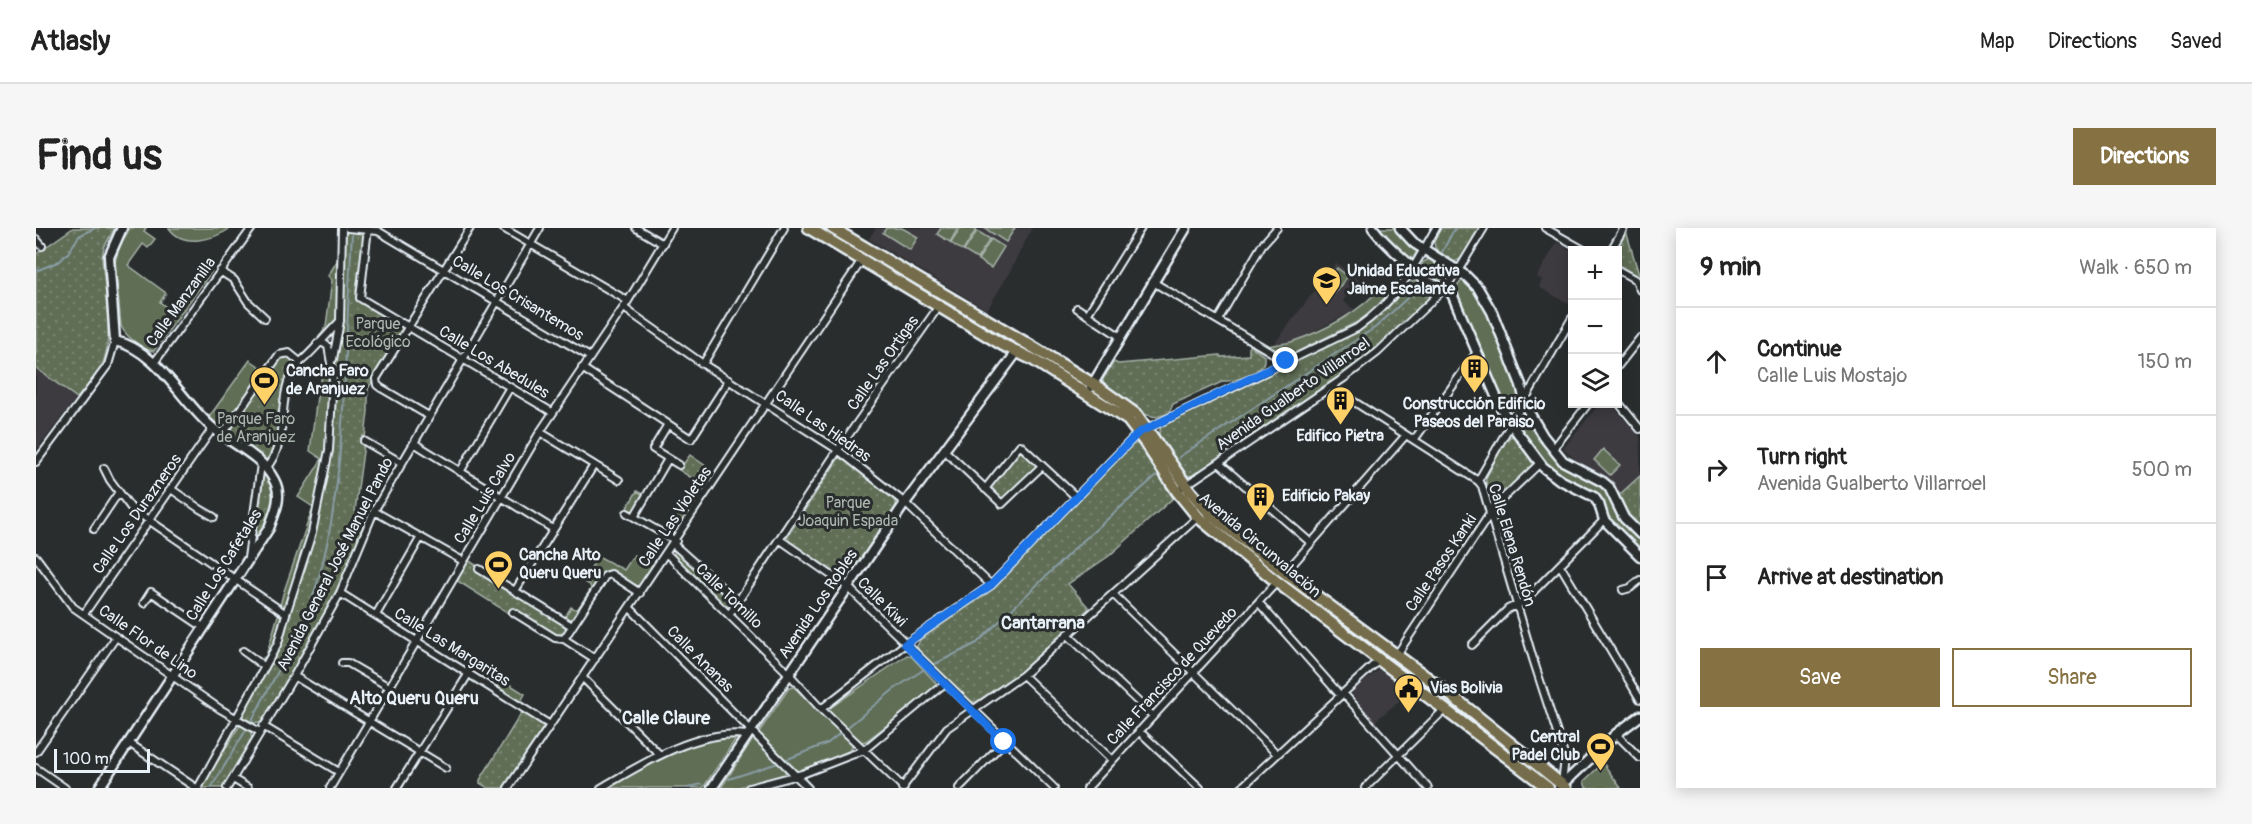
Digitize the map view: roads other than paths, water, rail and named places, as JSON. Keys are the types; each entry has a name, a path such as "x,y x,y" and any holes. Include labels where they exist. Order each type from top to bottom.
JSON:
{"highway":[{"name":"Avenida Circunvalación","path":"809,228 1017,352 1090,389"},
{"name":"Avenida Circunvalación","path":"834,229 1090,389 1143,431 1198,517 1277,582 1548,788"},
{"name":"Avenida Circunvalación","path":"1181,488 1285,573 1452,696 1562,787"}],"main road":[{"path":"115,341 109,257 122,228"},
{"path":"1373,228 1383,242 1426,281 1445,288 1452,294 1510,424 1539,464 1560,480 1594,497 1604,520 1640,556"},
{"path":"1400,228 1407,237 1425,251 1458,271 1478,288 1492,312 1529,414 1563,461 1603,482 1609,488 1624,518 1640,534"},
{"path":"1090,389 1183,229"},
{"name":"Calle Los Cafetales","path":"99,788 269,528 277,508 279,492 274,480 263,466 213,428 154,363 128,345 115,341"},
{"name":"Avenida Los Robles","path":"715,787 749,732 905,503 1017,352"},
{"path":"1562,787 1616,734 1640,716"}],"street":[{"name":"Calle Manzanilla","path":"154,363 252,228"},
{"path":"129,743 197,788 278,644 312,533 327,465 332,362 339,321 342,228"},
{"path":"348,228 368,229"},
{"path":"429,416 381,388 376,382 377,375 470,228"},
{"path":"503,228 628,301"},
{"name":"Avenida General José Manuel Pando","path":"227,788 294,676 340,593 374,511 540,228"},
{"path":"636,228 663,244"},
{"name":"Calle Luis Calvo","path":"330,788 552,412 624,308 672,228"},
{"path":"703,364 784,228"},
{"path":"1087,315 1141,228"},
{"path":"1218,320 1262,244 1277,228"},
{"name":"Avenida Gualberto Villarroel","path":"821,709 905,644 991,585 1143,431 1357,327 1375,315 1389,302 1414,269 1436,228"},
{"name":"Avenida Gualberto Villarroel","path":"1181,488 1331,387 1378,352 1445,288 1484,228"},
{"path":"1545,228 1577,246"},
{"path":"1613,246 1624,228"},
{"name":"Calle Los Crisantemos","path":"368,229 378,231 590,357"},
{"name":"Calle Los Abedules","path":"368,229 360,298 552,412"},
{"path":"36,239 42,246"},
{"name":"Calle Las Violetas","path":"508,788 862,260"},
{"path":"220,271 234,280 248,302 265,318"},
{"path":"1622,273 1636,280 1640,290"},
{"path":"1153,282 1286,361"},
{"name":"Calle Las Ortigas","path":"729,615 838,450 939,306"},
{"name":"Calle Las Hiedras","path":"624,308 703,364 838,450 905,503 991,585"},
{"path":"1077,308 1121,337"},
{"path":"248,561 263,466 276,455 288,381 300,362 306,360 316,344 339,321"},
{"path":"1478,481 1568,325"},
{"path":"1622,360 1640,338"},
{"path":"36,462 104,372 115,341"},
{"path":"316,344 321,342 328,346 332,362"},
{"path":"1414,440 1477,352"},
{"path":"222,435 279,355 289,353 300,362"},
{"name":"Calle Los Crisantemos","path":"582,368 691,439 729,380"},
{"path":"460,472 510,387"},
{"name":"Calle Elena Rendón","path":"1331,387 1478,481 1490,513 1516,605 1565,758 1562,787"},
{"path":"1553,449 1585,408"},
{"path":"1622,408 1640,429"},
{"path":"668,424 653,450 679,465"},
{"name":"Calle Los Durazneros","path":"84,614 213,428"},
{"path":"540,432 619,480"},
{"name":"Calle Francisco de Quevedo","path":"1086,788 1192,672 1259,603 1406,435"},
{"path":"363,441 402,463"},
{"path":"414,443 553,529"},
{"path":"985,489 1020,445 1076,497"},
{"path":"944,450 1002,504 1042,466"},
{"path":"634,517 668,459"},
{"path":"1219,463 1311,543"},
{"name":"Calle Pasos Kanki","path":"1396,656 1495,506 1539,464"},
{"path":"515,591 594,465"},
{"path":"104,468 131,508 286,614"},
{"path":"171,489 214,517"},
{"path":"94,529 119,492"},
{"path":"374,511 463,561"},
{"name":"Calle Tomillo","path":"627,513 675,542 738,602"},
{"path":"903,788 947,728 1023,675 1198,517"},
{"path":"1472,645 1508,609 1523,602 1604,520"},
{"path":"376,615 421,537"},
{"name":"Calle Kiwi","path":"779,539 848,587 1004,742 1054,788"},
{"name":"Calle Tomillo","path":"667,554 903,788"},
{"name":"Calle Flor de Lino","path":"36,556 73,607 237,719 261,729 339,772"},
{"path":"1560,565 1640,699"},
{"path":"479,569 572,626"},
{"path":"564,639 605,576 611,574 640,593"},
{"path":"1623,590 1630,588 1640,580"},
{"path":"144,603 151,592 203,627"},
{"name":"Calle Las Margaritas","path":"340,593 550,725"},
{"path":"1113,594 1277,754"},
{"path":"1259,603 1428,788"},
{"name":"Calle Ananas","path":"630,608 749,732 808,788"},
{"path":"513,612 555,638 564,639 595,659"},
{"path":"1067,634 1153,716"},
{"path":"36,752 116,637"},
{"path":"243,651 265,667"},
{"path":"1241,788 1380,659"},
{"path":"342,663 348,663 389,687"},
{"path":"397,788 469,673"},
{"path":"1023,675 1112,760"},
{"path":"294,676 446,768"},
{"path":"582,678 659,754"},
{"path":"749,788 795,776 864,750 945,683"},
{"path":"1365,788 1446,709"},
{"path":"1139,731 1200,788"},
{"path":"601,788 659,754 719,736 749,732"},
{"path":"1616,734 1640,758"},
{"path":"959,788 1004,742"},
{"path":"36,768 65,788"},
{"path":"233,779 248,788"}],"waterway":[{"path":"36,271 60,261 79,236 95,228"},
{"path":"1442,252 1455,228"},
{"path":"252,720 304,618 324,558 334,507 342,429 352,234"},
{"path":"1179,457 1376,327 1419,287"},
{"path":"935,664 977,643 1076,547 1156,476"},
{"path":"849,726 893,690 923,670"},
{"path":"211,788 246,730"},
{"path":"785,760 828,743 839,734"},
{"path":"729,779 778,763"},
{"path":"688,788 701,784"}],"place":[{"name":"Unidad Educativa Jaime Escalante","path":"1326,306"},
{"name":"Construcción Edificio Paseos del Paraiso","path":"1474,394"},
{"name":"Cancha Faro de Aranjuez","path":"265,406"},
{"name":"Edifico Pietra","path":"1340,426"},
{"name":"Edificio Pakay","path":"1261,522"},
{"name":"Cancha Alto Queru Queru","path":"498,590"},
{"name":"Vias Bolivia","path":"1409,714"},
{"name":"Central Padel Club","path":"1601,772"}],"district":[{"name":"Cantarrana","path":"1043,623"},
{"name":"Alto Queru Queru","path":"414,698"},
{"name":"Calle Claure","path":"666,718"}],"park label":[{"name":"Parque Ecológico","path":"378,333"},
{"name":"Parque Faro de Aranjuez","path":"256,428"},
{"name":"Parque Joaquin Espada","path":"848,512"}]}
